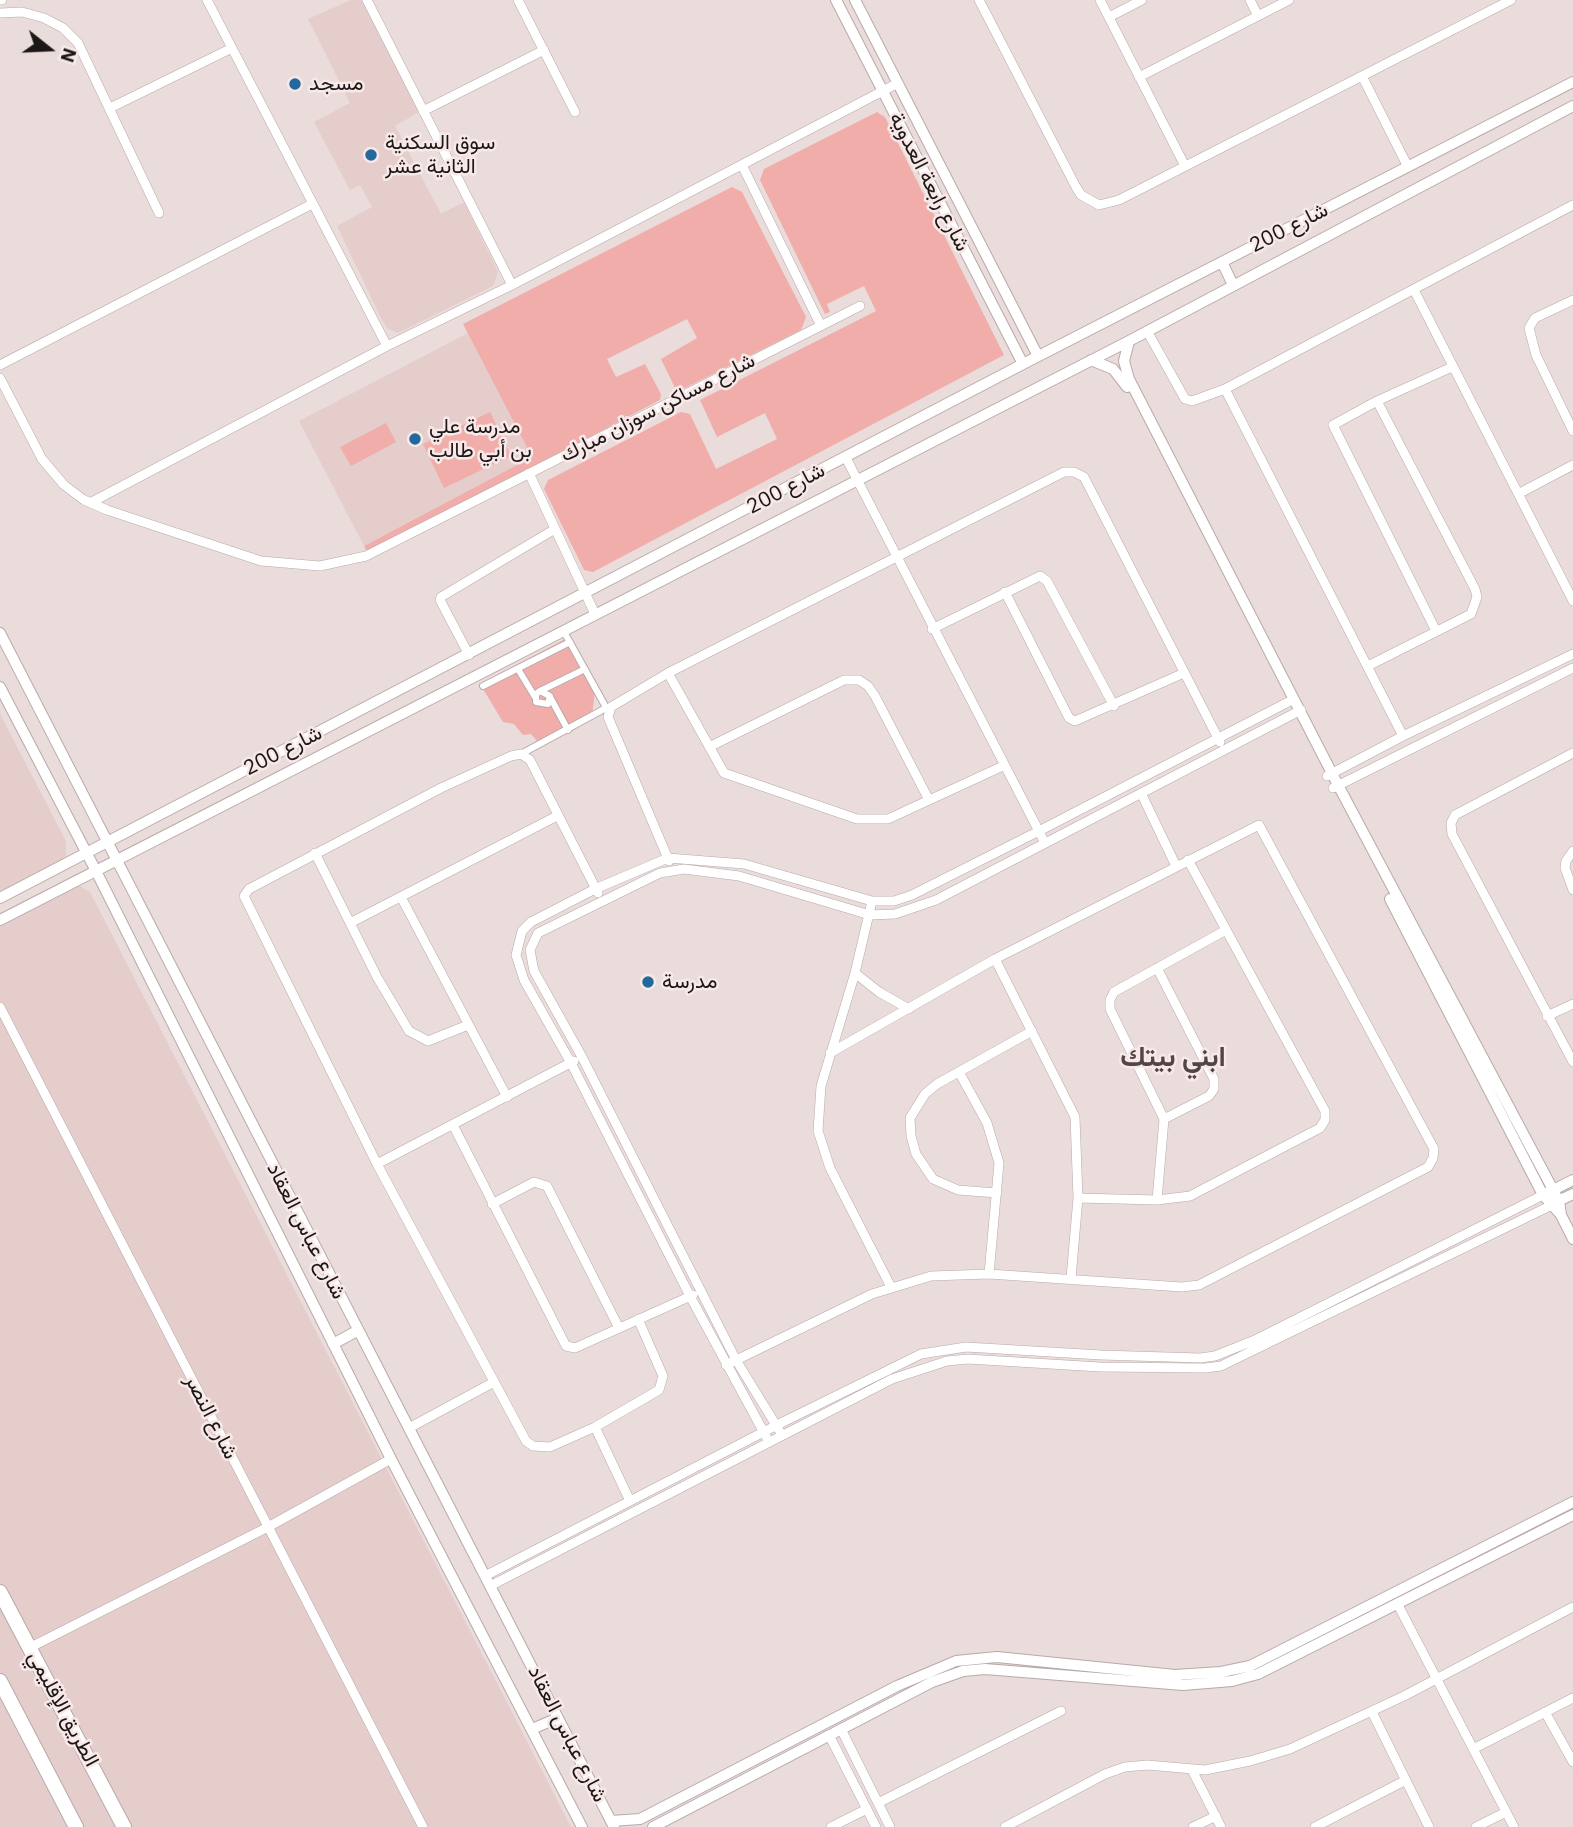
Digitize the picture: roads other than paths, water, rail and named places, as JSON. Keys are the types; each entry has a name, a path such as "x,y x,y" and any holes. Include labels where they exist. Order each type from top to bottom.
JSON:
{"highway":[{"name":"الطريق الإقليمي","path":"0,1592 124,1827"},
{"name":"الطريق الإقليمي","path":"0,1681 76,1827"}],"street":[{"path":"207,0 387,346"},
{"path":"367,0 512,285"},
{"path":"518,0 575,112"},
{"name":"شارع رابعة العدوية","path":"836,0 1023,364"},
{"name":"شارع رابعة العدوية","path":"855,0 1038,356"},
{"path":"979,0 1081,195 1099,205 1109,204 1511,0"},
{"path":"1100,0 1185,166"},
{"path":"1109,17 1142,0"},
{"path":"1250,0 1258,16"},
{"path":"1139,77 1289,0"},
{"path":"0,13 33,14 53,22 71,35 84,52 159,214"},
{"path":"110,108 232,48"},
{"path":"423,111 544,50"},
{"path":"1362,76 1408,167"},
{"name":"شارع 200","path":"0,898 586,595 1038,356 1573,82"},
{"path":"90,503 387,346 512,285 898,83"},
{"name":"شارع 200","path":"0,920 1129,341 1573,106"},
{"path":"1521,109 1531,127"},
{"path":"741,165 821,326"},
{"path":"0,365 312,204"},
{"path":"1147,331 1185,399 1192,401 1224,389 1573,205"},
{"path":"1222,262 1233,285"},
{"path":"1414,290 1573,601"},
{"path":"1573,300 1535,318 1529,328 1536,355 1573,431"},
{"name":"شارع مساكن سوزان مبارك","path":"0,378 48,468 74,493 90,503 261,561 290,566 320,566 366,556 860,306"},
{"path":"1005,330 1020,322"},
{"path":"1129,341 1124,361 1129,379 1291,701"},
{"path":"1091,360 1113,369 1124,381 1573,1239"},
{"path":"1436,631 1333,425 1377,401 1452,367"},
{"path":"1224,389 1403,736"},
{"path":"1368,666 1471,614 1476,606 1475,589 1377,401"},
{"path":"846,458 932,629 1045,843"},
{"path":"1517,494 1573,465"},
{"path":"638,1319 663,1376 662,1385 653,1394 595,1427 550,1447 533,1446 526,1441 377,1164 245,898 248,890 441,788 511,755 521,754 568,730 668,673 1064,472 1074,472 1083,477 1224,750"},
{"path":"529,473 595,614"},
{"path":"469,655 440,600 441,597 555,529"},
{"path":"932,629 1031,578 1040,576 1047,581 1114,706"},
{"path":"1005,592 1069,718 1081,720 1184,673"},
{"path":"563,630 607,710 673,870"},
{"name":"شارع عباس العقاد","path":"0,633 613,1824"},
{"path":"483,686 570,642"},
{"path":"1330,774 1573,654"},
{"path":"1336,786 1573,668"},
{"path":"518,669 536,702 544,706 550,696"},
{"path":"536,698 540,691 585,669"},
{"path":"668,673 719,768 729,777 857,819 888,819 1003,766"},
{"path":"709,747 844,681 859,680 868,686 875,696 929,800"},
{"name":"شارع عباس العقاد","path":"0,687 96,870 332,1344 582,1827"},
{"path":"540,691 550,696 568,730"},
{"path":"769,1442 726,1365 571,1063 524,980 516,955 517,942 531,922 596,889 668,858 744,864 872,901 894,901 912,895 1291,701"},
{"path":"782,1435 736,1360 582,1057 534,971 530,950 538,933 601,900 673,870 739,876 870,915 895,914 936,900 1298,712"},
{"path":"1573,753 1455,815 1451,823 1452,834 1573,1062"},
{"path":"521,754 530,760 601,900"},
{"path":"53,790 74,779"},
{"path":"1141,793 1176,866"},
{"path":"350,923 557,816"},
{"path":"726,1365 891,1287 931,1276 989,1274 1182,1287 1199,1285 1428,1167 1433,1158 1434,1149 1261,826 1176,866 996,959 830,1053"},
{"path":"1573,851 1566,860 1565,868 1573,890"},
{"path":"315,853 409,1031 428,1041 468,1025"},
{"path":"1078,1198 1157,1200 1203,1191 1320,1128 1325,1121 1325,1111 1188,860"},
{"path":"401,897 507,1097"},
{"path":"872,901 817,1108 823,1152 891,1287"},
{"path":"1157,1200 1164,1119 1110,1009 1114,992 1226,930"},
{"path":"996,959 1075,1117 1078,1198 1071,1278"},
{"path":"1157,968 1213,1079 1214,1089 1209,1096 1164,1119"},
{"path":"855,973 879,992 909,1009"},
{"path":"1547,1016 1573,1004"},
{"name":"شارع النصر","path":"0,1007 423,1827"},
{"path":"998,1194 958,1190 941,1184 927,1173 916,1154 911,1136 911,1118 916,1105 931,1089 1032,1031"},
{"path":"377,1164 582,1057"},
{"path":"959,1072 996,1145 999,1163 989,1274"},
{"path":"453,1125 566,1346 575,1348 700,1291"},
{"path":"488,1581 630,1501 921,1354 966,1347 1200,1359 1223,1353 1255,1340 1573,1180"},
{"path":"492,1204 534,1182 547,1186 619,1328"},
{"path":"488,1581 892,1379 947,1361 998,1360 1100,1367 1221,1366 1573,1194"},
{"path":"332,1344 357,1331"},
{"path":"1100,1367 1101,1355"},
{"path":"409,1428 494,1382"},
{"path":"595,1427 630,1501"},
{"path":"31,1647 268,1527 391,1459"},
{"path":"653,1827 942,1678 974,1670 1163,1685 1232,1681 1258,1674 1303,1647 1573,1502"},
{"path":"613,1824 642,1823 897,1686 946,1663 977,1657 1152,1674 1221,1672 1303,1647 1398,1605 1573,1515"},
{"path":"1398,1605 1514,1827"},
{"path":"1005,1827 1115,1770 1147,1765 1192,1770 1217,1768 1267,1757 1309,1742 1573,1607"},
{"path":"897,1686 902,1697"},
{"path":"1473,1749 1573,1698"},
{"path":"878,1802 1061,1711"},
{"path":"1372,1712 1429,1827"},
{"path":"1545,1713 1573,1762"},
{"path":"532,1729 558,1717"},
{"path":"841,1729 890,1827"},
{"path":"829,1735 876,1827"},
{"path":"1192,1770 1222,1827"},
{"path":"1315,1827 1406,1780"},
{"path":"831,1827 867,1809"},
{"path":"1476,1827 1506,1812"},
{"path":"1193,1827 1216,1816"}],"place":[{"name":"مسجد","path":"295,84"},
{"name":"سوق السكنية الثانية عشر","path":"371,155"},
{"name":"مدرسة علي بن أبي طالب","path":"415,439"},
{"name":"مدرسة","path":"648,982"}],"district":[{"name":"ابني بيتك","path":"1173,1058"}]}
